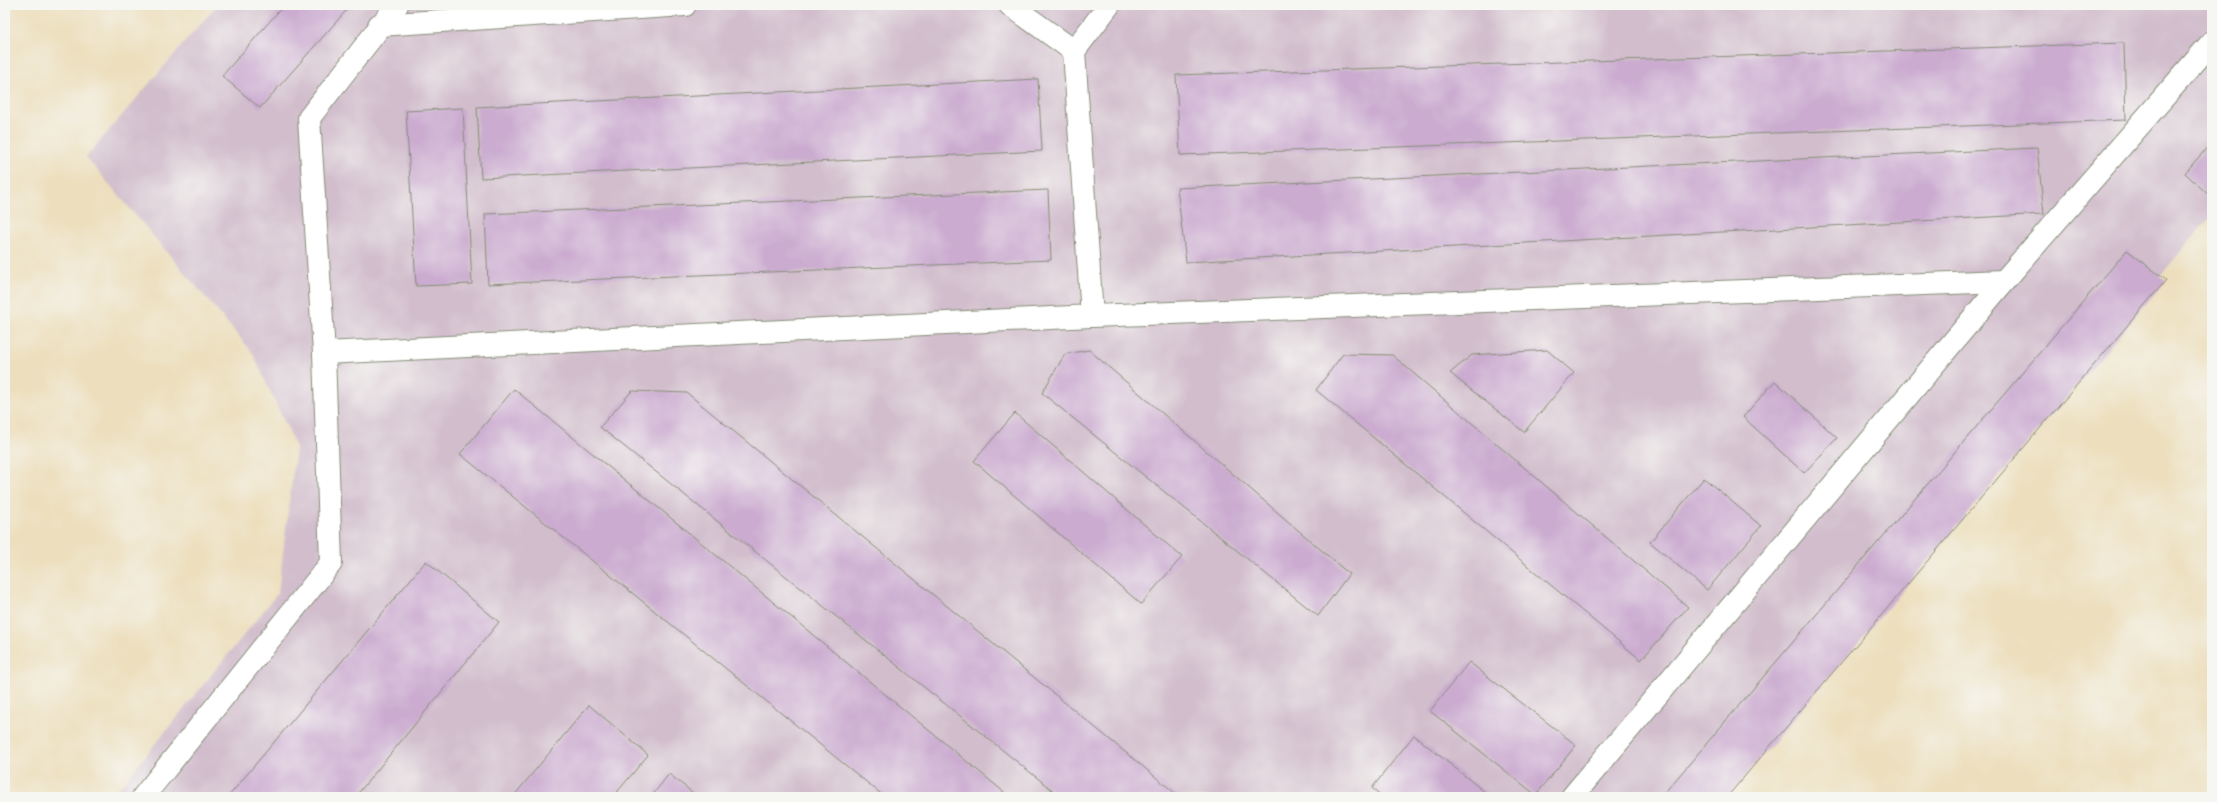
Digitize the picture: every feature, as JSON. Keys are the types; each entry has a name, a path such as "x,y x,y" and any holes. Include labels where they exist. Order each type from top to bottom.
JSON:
{"lane":[{"path":"143,797 331,563 324,353 308,118 379,25 397,5"},
{"path":"379,25 685,5"},
{"path":"1010,5 1074,50"},
{"path":"1092,316 1074,50 1109,5"},
{"path":"1572,797 2004,281 2212,42"},
{"path":"324,353 1092,316 2004,281"}],"shaded area":[{"path":"217,5 2212,5 2212,214 1727,797 112,797 278,593 296,447 252,352 86,157"}],"building":[{"path":"284,5 351,5 260,108 222,76"},
{"path":"2124,43 2126,120 1180,155 1176,75"},
{"path":"1038,79 1042,151 481,178 477,107"},
{"path":"463,108 472,284 416,286 406,111"},
{"path":"2212,142 2212,198 2185,173"},
{"path":"2037,148 2044,214 1186,262 1177,188"},
{"path":"1048,190 1051,260 488,284 485,214"},
{"path":"2127,250 2166,280 1727,797 1661,797"},
{"path":"1089,350 1349,574 1318,616 1042,393 1065,354"},
{"path":"1547,350 1574,373 1524,432 1450,373 1472,355"},
{"path":"1343,354 1392,355 1688,607 1641,660 1316,390"},
{"path":"1775,381 1837,438 1804,473 1743,417"},
{"path":"514,389 1010,797 885,797 460,454"},
{"path":"632,391 687,393 1180,797 1061,797 600,427"},
{"path":"1015,413 1182,557 1141,604 974,461"},
{"path":"1704,478 1761,526 1707,590 1650,542"},
{"path":"426,561 499,622 355,797 228,797"},
{"path":"1469,662 1576,745 1536,795 1430,711"},
{"path":"589,705 648,755 613,797 513,797"},
{"path":"1414,735 1491,797 1383,797 1372,788"},
{"path":"669,774 698,797 651,797"}]}
